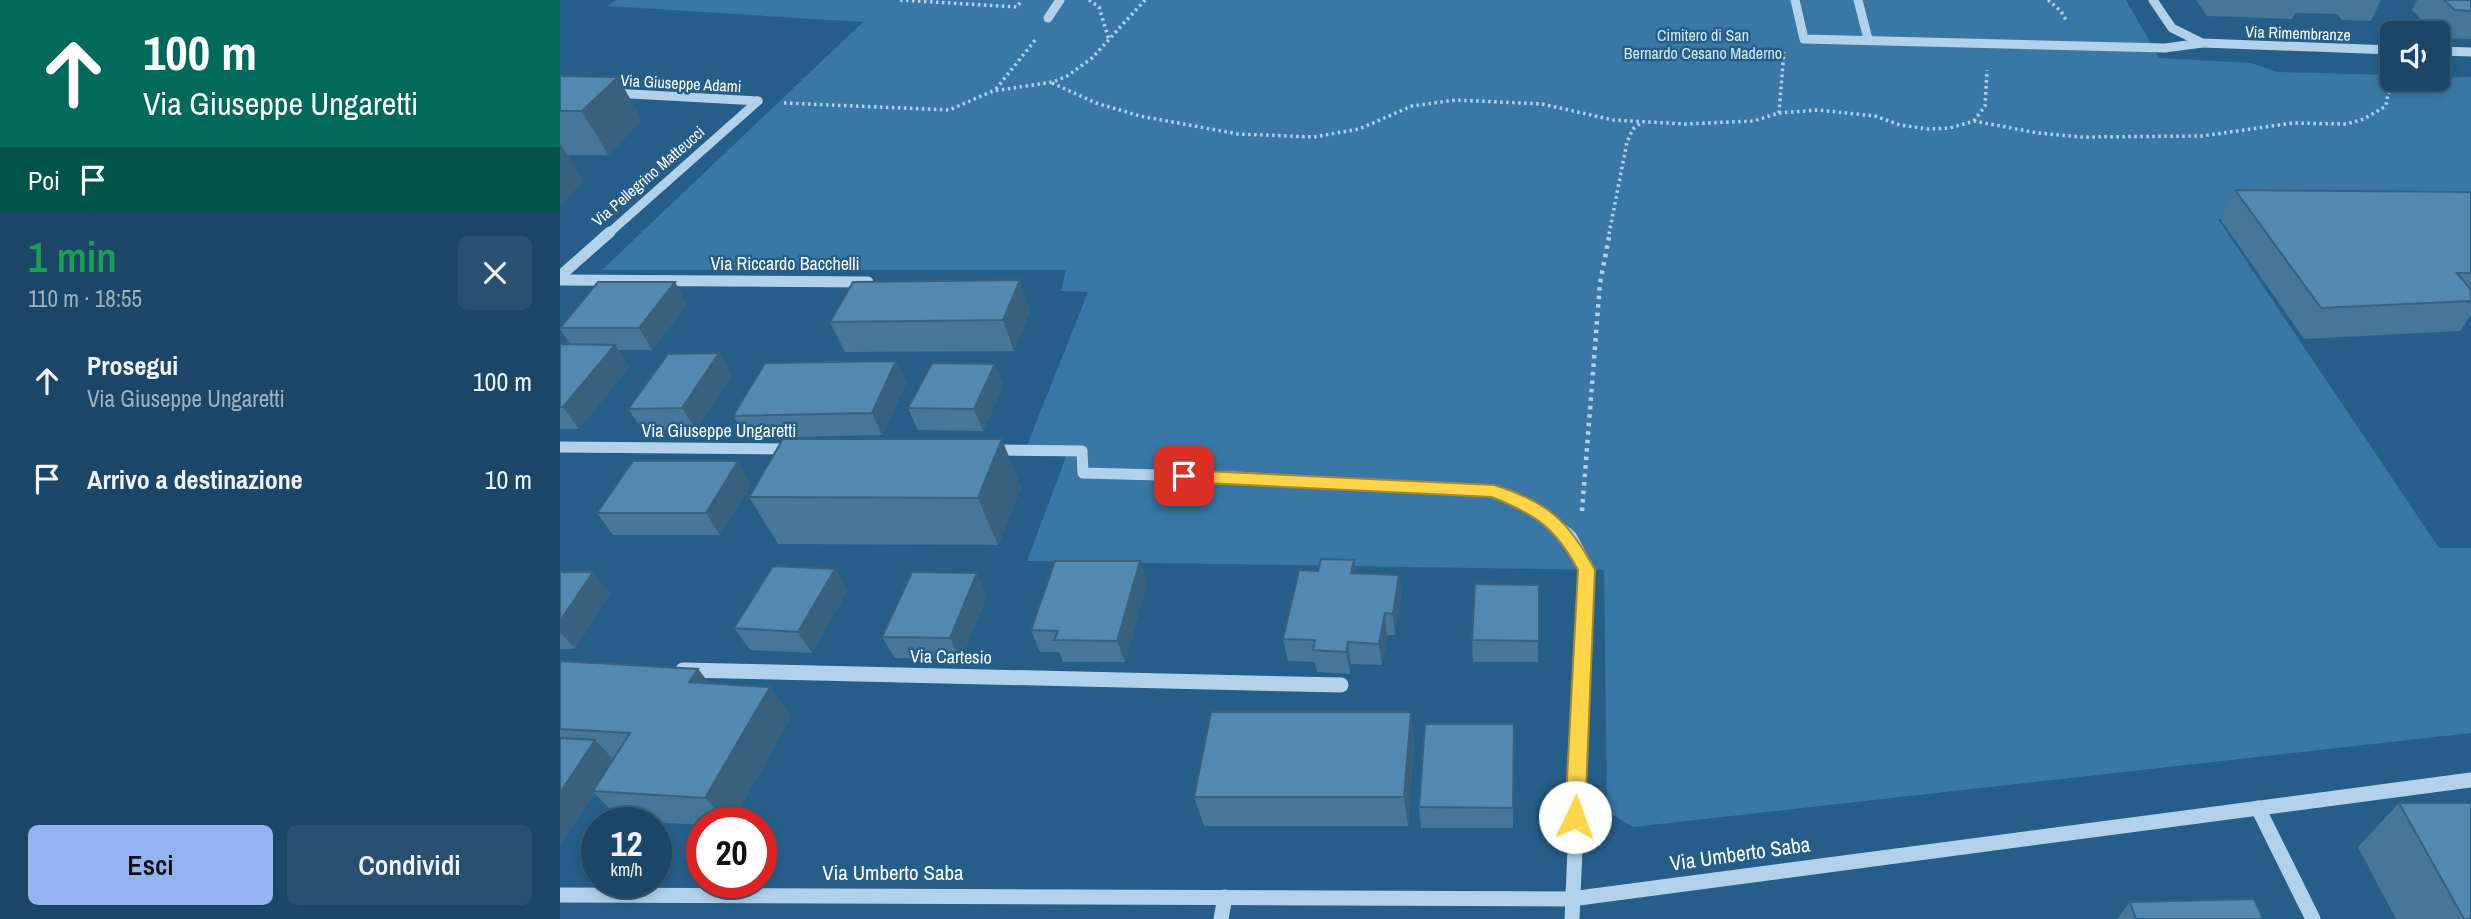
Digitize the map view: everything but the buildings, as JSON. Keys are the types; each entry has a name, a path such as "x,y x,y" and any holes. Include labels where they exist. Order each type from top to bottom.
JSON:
{"street":[{"path":"1048,18 1060,0"},
{"path":"1796,0 1804,38 2165,48 2202,43"},
{"path":"1857,0 1868,39"},
{"path":"2153,0 2166,24 2178,35 2202,43"},
{"name":"Via Rimembranze","path":"2202,43 2380,50"},
{"path":"2450,51 2471,52"},
{"name":"Via Giuseppe Adami","path":"600,92 758,101"},
{"name":"Via Pellegrino Matteucci","path":"560,278 758,101"},
{"name":"Via Riccardo Bacchelli","path":"560,278 874,282"},
{"name":"Via Giuseppe Ungaretti","path":"560,447 811,449"},
{"path":"979,450 1082,451 1083,473 1234,477 1494,491 1536,508 1570,538 1587,570 1572,919"},
{"name":"Via Cartesio","path":"671,670 1341,685"},
{"path":"2313,919 2258,808 2471,780"},
{"name":"Via Umberto Saba","path":"560,895 1571,899 2258,808"},
{"path":"1222,919 1225,897"}],"path":[{"path":"900,0 1017,6 1022,0"},
{"path":"1089,0 1099,6 1109,41"},
{"path":"995,90 1052,83 1074,72 1109,41 1145,0"},
{"path":"758,101 949,110 966,106 995,90 1026,54 1048,18"},
{"path":"1779,113 1783,86 1781,57 1787,45 1804,38"},
{"path":"1974,121 1985,106 1987,42"},
{"path":"1052,83 1096,103 1129,113 1238,134 1314,137 1338,135 1359,129 1412,106 1456,100 1542,104 1613,120 1685,124 1753,121 1779,113 1818,110 1875,116 1900,125 1928,129 1950,128 1974,121 2038,133 2081,137 2202,136 2293,123 2346,124 2364,119 2386,106 2389,93 2393,91"},
{"path":"1582,513 1600,283 1627,142 1633,129 1643,121"}],"green space":[{"name":"Cimitero di San Bernardo Cesano Maderno","path":"616,0 2126,0 2159,58 2251,63 2277,72 2380,75 2380,91 2450,91 2450,78 2471,77 2471,221 2218,219 2439,548 2471,548 2471,733 1633,827 1613,815 1607,805 1604,570 1027,561 1067,454 1024,453 1088,292 1061,291 1066,270 602,270 863,22 608,6"}],"route":[{"path":"1184,476 1494,491 1536,508 1570,538 1587,570 1575,817"}]}
